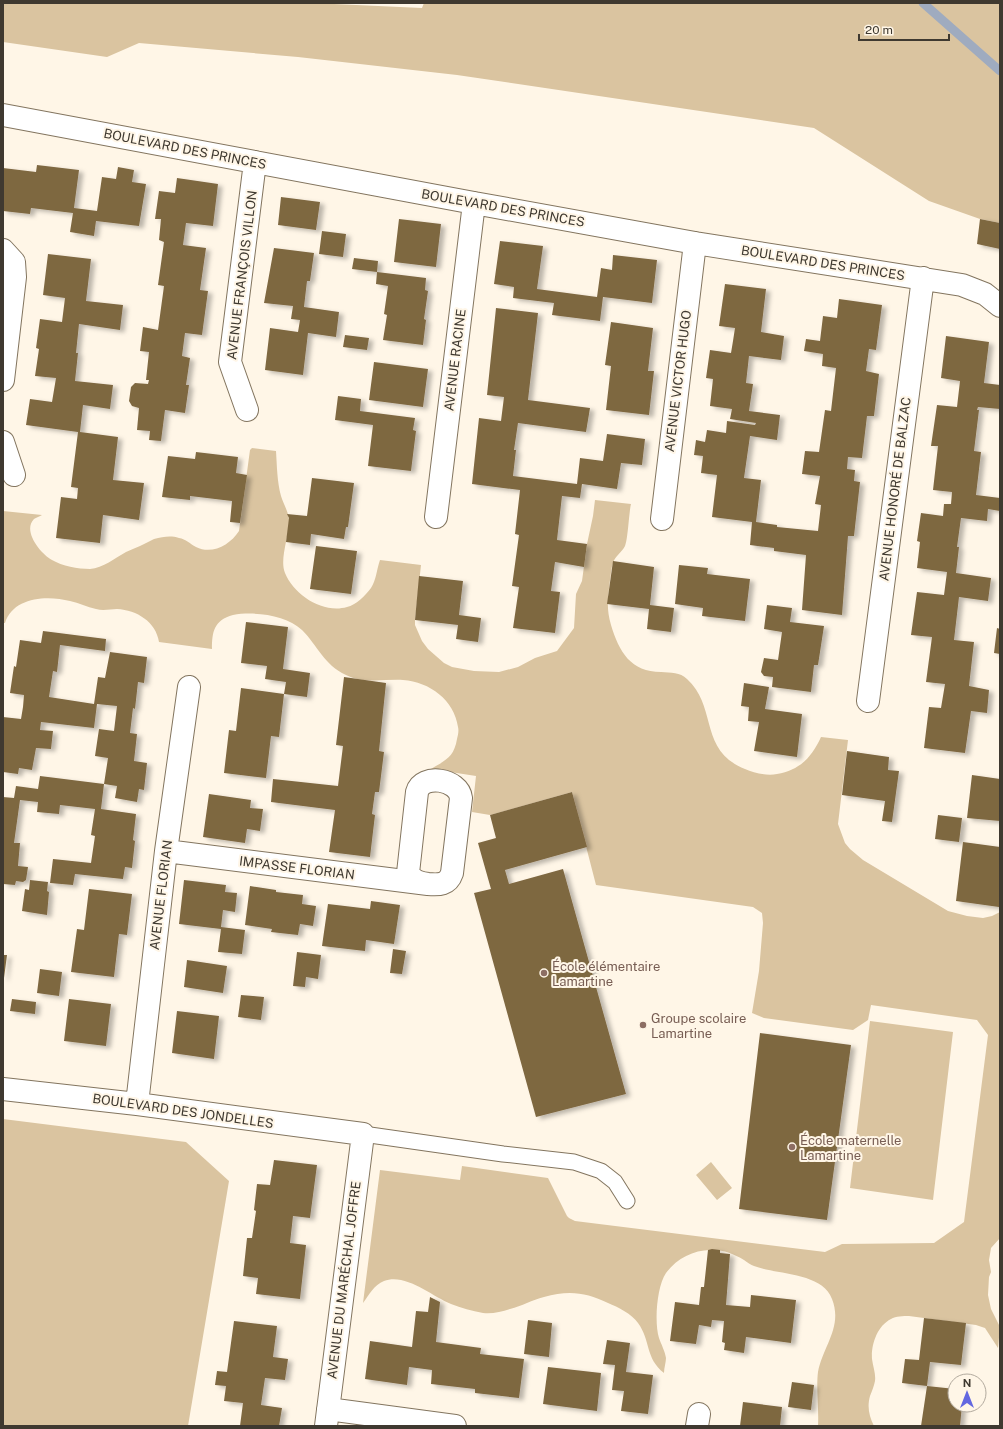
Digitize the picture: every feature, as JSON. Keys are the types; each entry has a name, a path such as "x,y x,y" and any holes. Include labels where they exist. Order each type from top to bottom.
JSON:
{"street":[{"name":"BOULEVARD DES PRINCES","path":"3,115 695,243 962,285 985,294 1000,306"},
{"name":"AVENUE FRANÇOIS VILLON","path":"247,410 230,362 255,162"},
{"name":"AVENUE RACINE","path":"436,517 474,203"},
{"name":"AVENUE VICTOR HUGO","path":"662,519 695,243"},
{"path":"3,250 14,262 15,277 3,380"},
{"name":"AVENUE HONORÉ DE BALZAC","path":"868,701 923,278"},
{"path":"3,442 14,475"},
{"name":"AVENUE FLORIAN","path":"137,1104 166,851 189,687"},
{"name":"IMPASSE FLORIAN","path":"166,851 428,884"},
{"name":"BOULEVARD DES JONDELLES","path":"3,1089 137,1104 363,1134"},
{"name":"AVENUE DU MARÉCHAL JOFFRE","path":"327,1418 363,1134"},
{"path":"327,1418 455,1426"}],"lane":[{"path":"363,1134 503,1154 574,1162 601,1171 615,1182 627,1201"}],"shaded area":[{"path":"3,3 312,3 422,8 424,3 1000,3 1000,223 980,219 929,201 814,128 457,75 298,57 139,43 107,57 3,42"},
{"path":"252,448 276,451 277,474 280,490 289,519 283,567 289,581 295,589 310,601 319,605 328,608 347,607 360,600 371,588 380,560 421,565 415,625 422,641 428,649 444,663 452,667 474,671 499,672 518,667 535,658 557,651 574,628 576,594 582,581 595,500 631,504 625,546 615,558 612,567 608,602 609,619 614,635 622,652 628,659 642,668 651,671 678,674 687,679 703,702 714,740 720,751 730,761 745,769 769,775 785,772 799,766 804,762 814,751 821,737 848,740 838,824 845,843 850,849 863,860 948,911 983,918 1000,912 1000,1238 991,1248 989,1260 991,1272 989,1277 988,1295 991,1309 1000,1327 998,1348 985,1328 976,1325 909,1316 893,1318 882,1326 874,1342 872,1359 875,1378 869,1400 869,1408 874,1426 818,1426 818,1372 834,1328 835,1309 832,1299 827,1290 809,1279 754,1266 725,1252 706,1250 693,1253 675,1263 666,1273 660,1286 657,1304 657,1331 666,1358 664,1373 654,1361 645,1336 638,1323 629,1314 600,1299 584,1294 561,1293 540,1298 503,1311 483,1313 451,1304 418,1286 401,1280 392,1279 377,1285 363,1303 380,1170 460,1180 462,1166 548,1178 567,1216 575,1221 825,1252 842,1244 934,1243 964,1222 988,1035 977,1020 871,1005 868,1020 853,1030 764,1018 752,1013 759,971 763,923 762,913 753,907 596,885 572,792 490,815 472,812 476,776 431,769 451,754 456,745 458,736 456,717 446,701 431,689 413,681 367,680 353,678 338,671 327,661 302,630 288,621 270,615 260,614 241,614 227,617 218,623 215,628 212,649 159,642 150,623 132,612 117,609 99,610 61,599 41,598 23,603 9,614 5,623 3,623 3,511 42,515 34,519 31,524 30,530 34,542 43,553 52,560 75,568 90,569 100,567 126,552 154,539 163,537 173,537 186,540 202,549 214,549 231,541 239,531 250,450"},
{"path":"870,1021 953,1032 933,1200 850,1188"},
{"path":"3,1119 186,1142 229,1181 188,1426 3,1426"},
{"path":"711,1162 732,1188 717,1200 696,1175"}],"building":[{"path":"37,165 79,170 74,208 97,211 102,177 116,179 118,167 134,170 132,182 146,184 139,226 96,221 94,236 70,232 73,213 31,208 30,214 3,211 3,168 36,172"},
{"path":"177,178 218,184 213,226 186,223 183,245 206,248 200,290 208,291 202,335 185,333 182,356 190,358 186,385 189,385 185,413 165,410 161,441 149,440 150,431 137,430 139,408 132,406 129,401 131,387 135,383 148,384 149,380 146,380 149,352 140,351 143,327 158,330 164,286 158,285 164,242 159,240 161,219 155,219 159,191 175,193"},
{"path":"281,197 320,202 316,230 278,225"},
{"path":"399,219 441,224 436,267 394,262"},
{"path":"980,219 1000,223 1000,249 977,244"},
{"path":"322,231 346,234 343,257 319,254"},
{"path":"500,241 543,246 537,289 597,297 601,268 612,270 613,255 657,260 652,303 603,297 600,321 552,315 554,303 513,298 514,287 494,284"},
{"path":"274,248 314,253 310,281 307,281 304,307 339,312 336,337 308,333 303,375 265,370 270,328 298,332 300,320 291,319 293,306 264,303"},
{"path":"48,254 91,259 86,301 123,305 120,330 79,324 76,353 78,353 75,381 113,385 110,409 83,405 80,432 118,437 113,480 144,483 139,520 103,515 100,543 56,538 61,497 77,499 78,488 71,487 78,432 26,425 30,399 52,402 56,378 35,376 39,349 36,348 40,319 62,322 65,298 43,295"},
{"path":"354,258 378,261 377,272 352,269"},
{"path":"377,272 426,278 425,290 428,291 424,319 426,320 423,345 383,340 387,315 384,314 388,286 376,284"},
{"path":"725,284 766,289 761,332 784,336 781,360 749,356 746,383 753,384 749,411 780,415 777,440 750,436 744,478 761,480 756,522 777,525 777,527 818,531 821,505 815,504 820,476 802,474 805,451 819,452 825,410 831,411 836,368 822,366 823,354 804,351 806,339 820,341 823,316 837,318 839,299 882,305 876,350 869,349 866,371 879,374 874,416 867,416 862,458 848,457 847,469 855,470 854,481 860,482 854,536 848,536 842,615 802,610 806,555 774,551 774,548 750,545 752,522 712,517 717,475 701,473 703,456 694,455 696,440 705,442 707,430 726,433 727,421 755,425 756,423 730,419 732,409 710,406 713,379 706,378 710,350 731,353 735,328 719,326"},
{"path":"496,308 538,313 528,400 590,408 586,432 518,423 514,450 516,450 513,476 577,484 580,458 603,461 607,434 645,439 642,465 621,463 617,489 582,484 580,498 562,496 557,540 587,544 584,567 555,562 551,591 560,592 555,633 513,628 519,587 512,586 519,535 515,534 520,490 472,484 479,418 501,421 504,397 487,395"},
{"path":"611,322 653,328 648,371 654,371 649,415 606,410 611,366 605,365"},
{"path":"345,335 369,338 367,350 343,347"},
{"path":"946,336 989,342 984,383 1000,385 1000,409 978,407 977,410 979,410 974,451 981,452 976,495 1000,498 1000,511 988,509 987,521 961,518 957,547 959,547 956,573 991,578 988,601 959,597 954,640 974,642 969,686 989,690 987,713 971,711 965,753 924,748 929,707 941,708 945,684 926,682 932,637 911,635 917,592 944,595 947,572 917,568 920,542 917,541 921,513 943,516 944,504 951,504 952,492 933,490 938,446 931,446 937,405 957,407 960,381 941,378"},
{"path":"374,362 428,369 423,407 369,400"},
{"path":"338,396 361,399 360,411 415,418 413,430 416,431 411,471 368,466 373,425 335,420"},
{"path":"196,452 238,457 236,473 247,475 240,523 230,522 232,501 190,496 190,500 162,497 168,456 195,459"},
{"path":"312,478 354,483 348,527 346,527 344,539 311,534 310,545 286,542 289,518 287,514 307,516"},
{"path":"316,546 357,551 351,594 310,589"},
{"path":"613,561 654,567 650,605 674,608 671,632 647,629 649,609 607,604"},
{"path":"679,565 708,568 707,574 750,579 745,621 702,616 703,608 675,604"},
{"path":"419,576 463,581 459,615 481,618 478,642 456,639 458,625 415,620"},
{"path":"767,605 792,608 790,622 824,626 818,665 814,665 811,692 772,687 773,677 764,676 761,672 764,658 778,660 782,632 764,629"},
{"path":"246,622 288,627 283,669 310,673 307,697 284,694 286,682 265,679 267,666 241,663"},
{"path":"997,628 1000,629 1000,654 994,653"},
{"path":"43,631 106,639 105,651 60,645 57,672 53,671 49,697 94,704 98,677 105,678 110,652 147,657 144,683 138,682 135,709 133,708 130,733 137,734 134,761 147,763 144,790 139,789 137,802 115,798 117,786 104,784 108,758 95,756 99,729 114,731 117,706 97,704 94,728 41,722 40,730 53,731 51,749 36,748 32,770 19,768 18,774 3,772 3,717 21,719 23,707 24,695 10,693 20,640 41,643"},
{"path":"344,677 386,683 379,751 384,752 379,792 375,792 372,814 375,815 370,857 329,852 335,810 271,802 273,779 338,786 343,746 336,745"},
{"path":"744,683 769,687 765,709 802,714 797,757 754,751 759,722 748,721 749,707 741,706"},
{"path":"241,688 284,694 279,737 271,736 266,778 224,773 229,730 236,731"},
{"path":"847,751 889,757 888,770 899,771 892,822 882,821 885,801 842,795"},
{"path":"972,775 1000,779 1000,821 967,818"},
{"path":"40,776 104,784 101,809 136,814 132,868 125,867 123,879 75,874 73,885 50,883 53,859 91,863 95,836 91,835 95,809 60,805 59,814 37,812 38,802 20,800 14,843 20,843 18,866 28,867 26,880 23,882 16,881 15,885 3,884 3,797 14,798 16,786 38,789"},
{"name":"École élémentaire Lamartine","path":"572,792 587,847 505,870 509,884 563,869 626,1094 536,1117 474,893 491,889 478,843 496,838 490,815"},
{"path":"209,794 251,800 250,808 263,809 260,831 247,829 245,843 203,837"},
{"path":"938,815 962,818 959,842 935,839"},
{"path":"963,842 1000,847 999,907 956,901"},
{"path":"30,880 48,882 47,891 49,892 47,915 22,911 25,889 29,890"},
{"path":"184,880 226,885 225,892 237,893 235,912 223,910 221,927 245,930 242,954 218,952 221,929 179,924"},
{"path":"250,886 276,890 276,892 303,895 302,904 316,906 313,926 300,924 298,935 271,932 272,929 245,925"},
{"path":"89,889 132,894 127,935 119,934 114,977 71,972 77,929 84,930"},
{"path":"371,901 400,905 394,944 366,940 365,951 322,946 328,904 370,909"},
{"path":"393,949 406,951 402,974 390,973"},
{"path":"297,952 321,955 318,979 306,977 305,987 293,986"},
{"path":"3,955 7,955 4,978 3,978"},
{"path":"187,960 227,966 223,993 184,987"},
{"path":"40,969 62,972 59,996 37,993"},
{"path":"241,995 264,997 261,1020 238,1017"},
{"path":"12,999 36,1002 35,1014 10,1011"},
{"path":"69,999 111,1004 106,1046 64,1041"},
{"path":"177,1011 219,1016 214,1059 172,1053"},
{"name":"École maternelle Lamartine","path":"760,1033 851,1045 827,1220 739,1209"},
{"path":"274,1160 317,1165 310,1218 293,1216 290,1243 306,1245 300,1299 256,1294 258,1278 243,1276 247,1238 252,1238 256,1211 254,1210 257,1184 270,1185"},
{"path":"708,1250 720,1250 720,1253 730,1254 726,1305 750,1307 751,1295 796,1300 791,1343 746,1337 744,1353 724,1350 725,1343 722,1342 724,1321 712,1320 711,1327 699,1325 696,1344 670,1341 675,1302 699,1305 701,1287 704,1287"},
{"path":"430,1297 440,1302 436,1342 481,1348 480,1354 524,1359 519,1398 475,1393 475,1389 431,1384 432,1370 409,1367 407,1385 365,1379 370,1341 412,1347 416,1311 428,1312"},
{"path":"924,1318 966,1323 961,1365 930,1362 927,1386 902,1383 905,1359 919,1360"},
{"path":"528,1320 552,1323 549,1357 524,1354"},
{"path":"234,1321 277,1326 273,1357 288,1359 285,1380 265,1378 261,1405 282,1408 279,1426 240,1426 243,1403 224,1401 226,1386 215,1385 217,1371 227,1372"},
{"path":"607,1340 630,1343 626,1372 653,1375 648,1414 621,1411 624,1391 612,1390 615,1365 603,1364"},
{"path":"548,1367 601,1373 597,1411 543,1404"},
{"path":"792,1382 814,1385 811,1410 788,1407"},
{"path":"927,1386 947,1388 947,1413 961,1413 960,1426 921,1426"},
{"path":"743,1402 782,1407 780,1426 740,1426"}],"waterway":[{"path":"923,3 1000,71"}],"place":[{"name":"École élémentaire Lamartine","path":"544,973"},
{"name":"Groupe scolaire Lamartine","path":"643,1025"},
{"name":"École maternelle Lamartine","path":"792,1147"}]}
